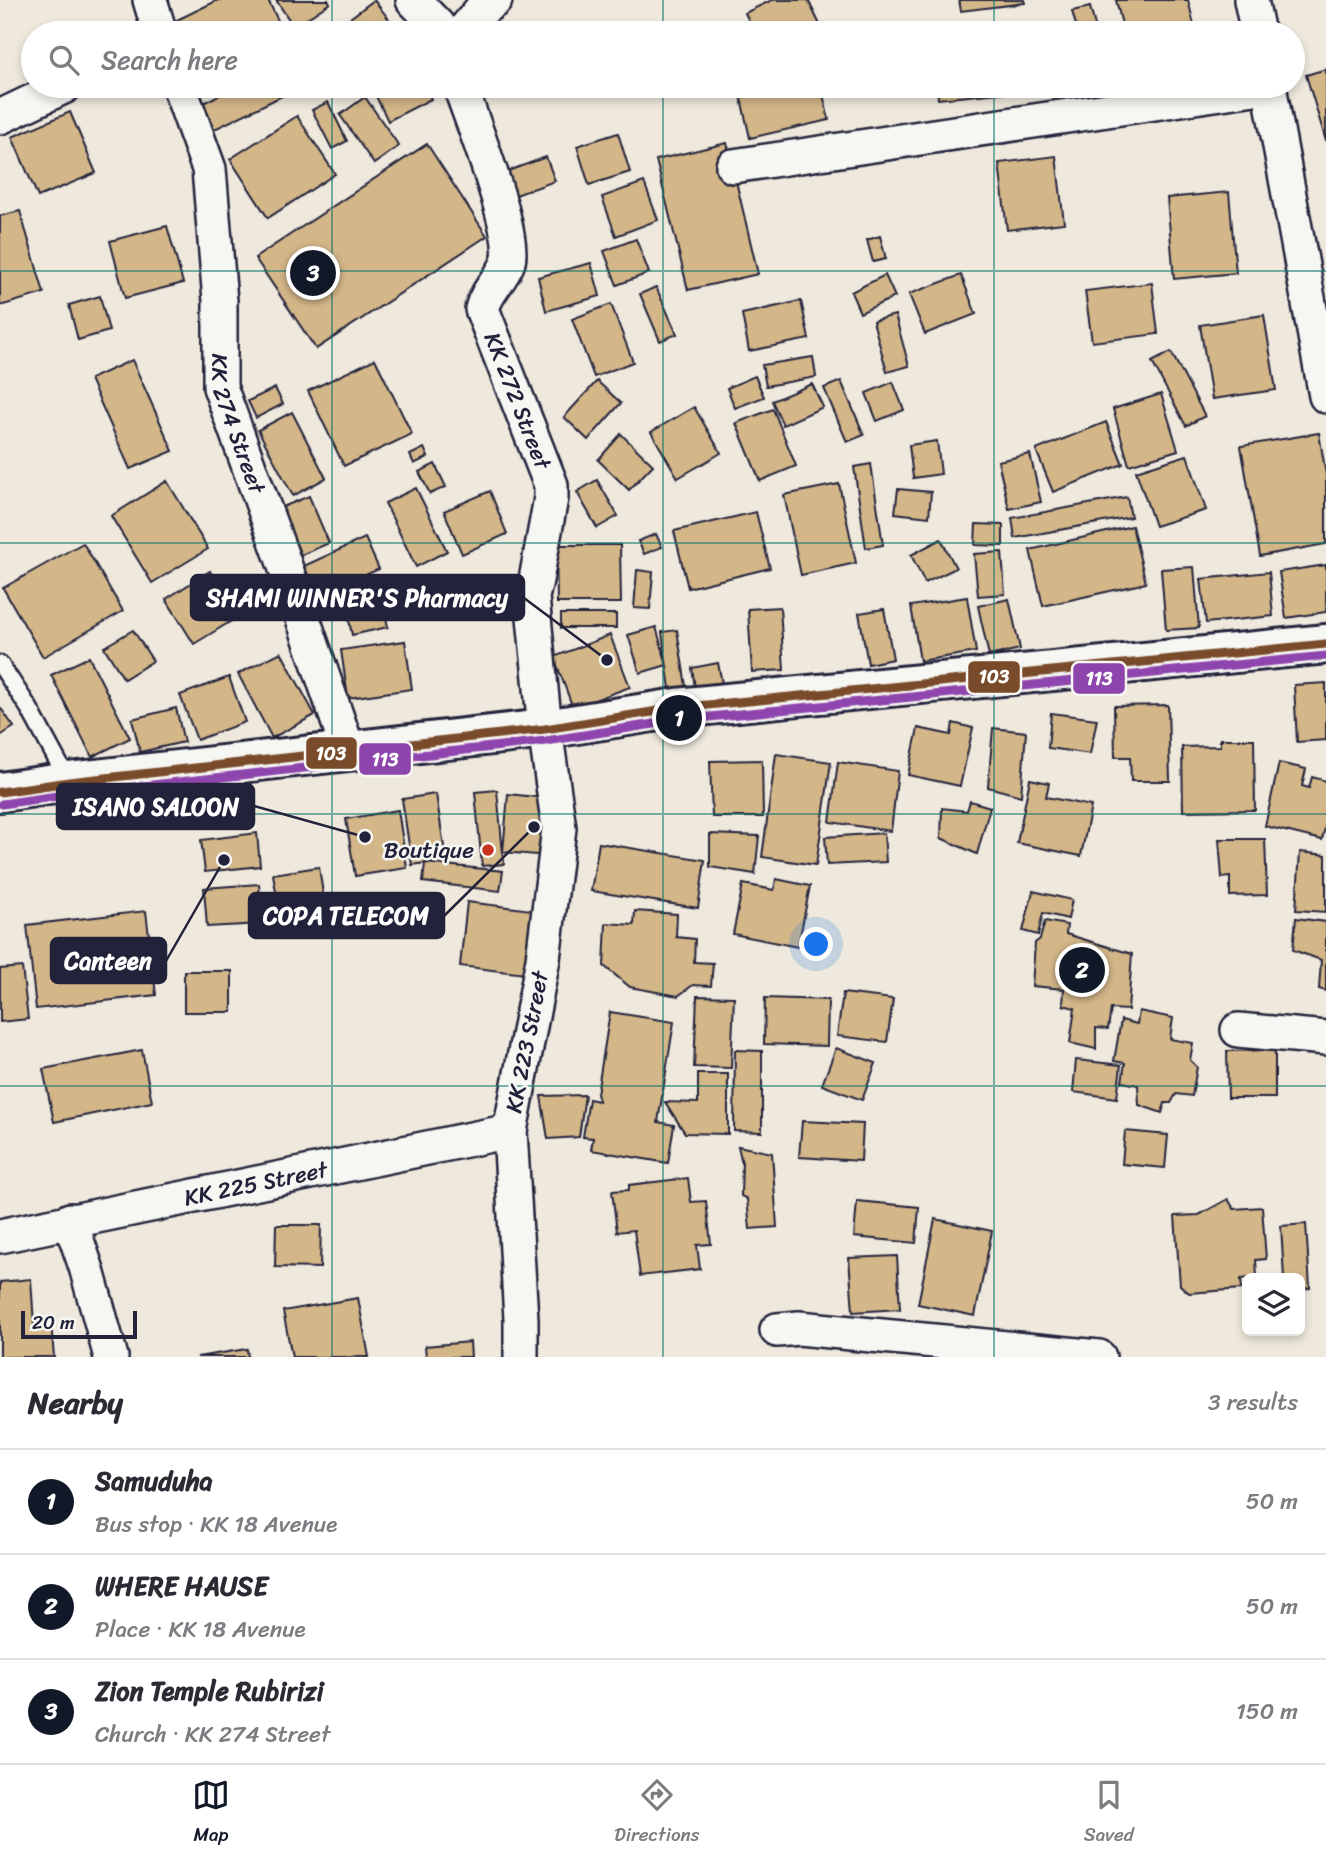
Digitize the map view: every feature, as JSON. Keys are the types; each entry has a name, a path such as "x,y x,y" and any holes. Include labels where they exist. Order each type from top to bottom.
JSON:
{"main road":[{"path":"0,792 545,729 677,708 1326,644"}],"street":[{"path":"150,0 156,21"},
{"path":"413,0 433,21"},
{"path":"472,21 495,0"},
{"path":"1251,0 1255,21"},
{"path":"0,117 40,98"},
{"name":"KK 274 Street","path":"183,98 209,169 220,301 220,387 348,750"},
{"name":"KK 272 Street","path":"464,98 506,221 508,261 484,300 482,309 551,485 551,498 532,597 545,729"},
{"path":"733,166 1189,98"},
{"path":"1271,98 1326,396"},
{"name":"KK 223 Street","path":"522,1357 510,1131 543,959 559,828 545,729"},
{"path":"1238,1030 1326,1038"},
{"name":"KK 225 Street","path":"0,1236 510,1131"},
{"path":"70,1220 111,1357"},
{"path":"777,1330 799,1328 1099,1357"}],"lane":[{"path":"0,664 29,708 69,782"}],"building":[{"path":"218,0 268,0 278,21 178,21"},
{"path":"276,0 328,0 330,3 303,21 290,21"},
{"path":"374,0 390,21 346,21"},
{"path":"772,0 808,0 818,21 749,21 745,13"},
{"path":"959,0 1024,0 1025,3 961,11"},
{"path":"1116,0 1188,0 1193,21 1121,21"},
{"path":"1090,7 1094,21 1075,21 1072,11"},
{"path":"1326,69 1326,141 1306,75"},
{"path":"213,98 278,98 213,130 201,104"},
{"path":"366,98 399,146 374,164 340,115"},
{"path":"377,98 431,98 431,99 388,121"},
{"path":"741,98 824,98 829,120 750,138"},
{"path":"328,102 347,141 332,149 312,110"},
{"path":"70,112 96,173 38,197 12,137"},
{"path":"297,116 335,174 268,218 230,159"},
{"path":"618,133 630,172 589,185 577,146"},
{"path":"727,143 758,274 688,290 656,160"},
{"path":"427,144 487,236 316,349 255,258"},
{"path":"1056,156 1064,223 1007,230 999,163"},
{"path":"546,157 555,181 516,195 508,171"},
{"path":"644,182 658,220 616,236 602,197"},
{"path":"1229,192 1236,273 1174,279 1167,198"},
{"path":"20,211 44,293 0,306 0,216"},
{"path":"167,226 183,283 125,298 110,241"},
{"path":"880,236 886,259 873,262 867,240"},
{"path":"636,239 649,273 617,285 604,251"},
{"path":"591,263 600,296 546,311 538,277"},
{"path":"885,275 895,297 860,313 851,292"},
{"path":"961,275 976,314 925,334 909,294"},
{"path":"1152,283 1158,334 1092,342 1085,291"},
{"path":"656,287 677,334 660,341 640,294"},
{"path":"100,296 109,331 78,340 69,305"},
{"path":"801,301 809,339 749,351 742,314"},
{"path":"611,304 633,362 594,377 572,319"},
{"path":"895,315 909,366 887,372 873,321"},
{"path":"1264,315 1276,390 1212,399 1200,325"},
{"path":"1171,352 1205,416 1186,426 1152,362"},
{"path":"813,357 816,377 766,386 762,365"},
{"path":"375,359 412,434 344,466 308,391"},
{"path":"132,360 173,451 130,469 90,379"},
{"path":"755,376 764,397 735,408 727,388"},
{"path":"597,381 621,403 588,440 564,417"},
{"path":"841,381 864,435 847,442 824,388"},
{"path":"893,382 904,410 877,421 866,393"},
{"path":"812,384 823,407 783,425 772,401"},
{"path":"275,388 283,404 256,418 248,401"},
{"path":"1161,394 1178,450 1129,465 1113,409"},
{"path":"694,407 721,453 678,478 651,432"},
{"path":"773,409 796,466 760,481 736,423"},
{"path":"292,412 326,478 293,496 258,430"},
{"path":"1106,422 1123,464 1053,492 1036,450"},
{"path":"1319,433 1326,475 1326,544 1260,556 1241,446"},
{"path":"621,434 653,465 629,490 598,460"},
{"path":"937,441 941,474 913,478 909,445"},
{"path":"424,448 428,457 414,464 410,455"},
{"path":"1030,454 1041,502 1009,509 998,461"},
{"path":"1187,455 1206,510 1155,526 1136,471"},
{"path":"435,464 446,487 430,494 419,472"},
{"path":"871,464 883,545 866,548 854,467"},
{"path":"597,480 618,516 597,528 577,492"},
{"path":"167,481 208,549 152,583 111,516"},
{"path":"839,484 856,563 801,575 784,495"},
{"path":"416,488 447,551 416,567 385,503"},
{"path":"898,489 931,492 929,517 895,513"},
{"path":"490,491 507,534 462,554 444,511"},
{"path":"309,496 329,543 301,555 280,508"},
{"path":"1127,497 1131,517 1015,538 1012,518"},
{"path":"756,512 770,568 688,588 674,531"},
{"path":"976,524 1003,525 1003,546 975,545"},
{"path":"1132,526 1146,583 1043,606 1030,550"},
{"path":"656,534 662,547 644,554 638,541"},
{"path":"365,538 379,569 318,596 304,566"},
{"path":"941,539 956,568 925,583 911,555"},
{"path":"83,543 123,611 43,657 3,588"},
{"path":"556,545 620,545 621,603 557,603"},
{"path":"1002,552 1005,594 978,596 974,554"},
{"path":"1326,565 1326,612 1286,618 1279,572"},
{"path":"1194,567 1199,628 1166,630 1161,569"},
{"path":"637,570 653,572 650,609 634,608"},
{"path":"210,571 238,617 194,644 166,599"},
{"path":"1269,572 1273,616 1206,623 1201,579"},
{"path":"380,588 388,627 352,635 344,595"},
{"path":"967,597 976,652 920,661 911,606"},
{"path":"1009,599 1020,649 989,656 978,606"},
{"path":"780,607 784,670 752,672 748,609"},
{"path":"884,609 893,659 868,664 859,613"},
{"path":"561,614 616,614 616,628 561,628"},
{"path":"656,627 667,665 640,673 628,635"},
{"path":"133,630 153,661 124,679 104,647"},
{"path":"677,630 686,686 670,689 662,632"},
{"path":"610,635 630,687 573,708 554,657"},
{"path":"405,641 412,689 348,698 341,650"},
{"path":"281,652 315,715 272,738 238,674"},
{"path":"89,657 130,738 92,757 51,675"},
{"path":"718,663 722,683 695,688 692,668"},
{"path":"229,677 245,722 197,740 180,695"},
{"path":"1326,683 1326,740 1297,742 1294,685"},
{"path":"1168,705 1170,781 1131,781 1130,757 1115,757 1114,706"},
{"path":"0,707 14,727 0,736"},
{"path":"176,708 184,742 140,752 132,719"},
{"path":"1051,713 1097,719 1090,754 1048,748"},
{"path":"953,723 973,728 960,786 908,775 918,728 951,735"},
{"path":"993,728 1026,732 1021,796 988,787"},
{"path":"1220,739 1254,739 1255,810 1183,811 1182,747 1220,746"},
{"path":"776,754 831,762 816,865 762,857"},
{"path":"762,760 763,817 712,817 710,761"},
{"path":"838,762 898,771 891,831 830,822"},
{"path":"1279,763 1306,769 1302,786 1309,788 1312,777 1326,781 1326,823 1322,840 1265,826"},
{"path":"1030,779 1049,783 1046,797 1091,806 1081,856 1017,843"},
{"path":"497,790 504,864 482,866 475,792"},
{"path":"436,794 446,860 412,865 402,799"},
{"path":"508,794 554,799 548,856 503,852"},
{"path":"970,801 990,807 977,854 941,838 942,808 967,811"},
{"path":"398,810 407,868 355,876 346,819"},
{"path":"257,833 260,866 205,872 201,840"},
{"path":"884,833 886,862 827,865 825,837"},
{"path":"710,834 759,836 755,874 710,867"},
{"path":"1219,839 1265,839 1267,895 1230,896 1230,877 1222,878"},
{"path":"599,843 705,860 698,908 591,891"},
{"path":"1300,852 1326,855 1326,912 1296,910"},
{"path":"425,863 503,871 500,891 423,882"},
{"path":"319,867 327,921 282,928 273,874"},
{"path":"776,879 810,886 798,947 733,934 743,884 774,890"},
{"path":"259,884 262,924 207,927 204,888"},
{"path":"1033,891 1072,900 1068,919 1043,913 1038,935 1023,931"},
{"path":"467,902 532,910 525,974 460,966"},
{"path":"146,911 156,995 36,1009 27,925"},
{"path":"635,911 677,914 676,937 695,939 694,962 713,963 711,986 693,985 678,996 630,987 604,966 606,923 634,925"},
{"path":"1296,918 1326,922 1326,991 1319,989 1321,960 1293,950"},
{"path":"1045,921 1067,925 1066,934 1132,954 1128,1010 1111,1009 1108,1029 1096,1028 1096,1049 1070,1043 1075,1008 1063,1005 1064,989 1032,986 1035,943 1040,939"},
{"path":"22,967 28,1019 0,1022 0,969"},
{"path":"184,971 232,971 232,1012 184,1012"},
{"path":"843,993 893,999 887,1042 837,1036"},
{"path":"697,996 734,997 731,1068 694,1067"},
{"path":"765,998 828,1000 827,1046 764,1044"},
{"path":"1139,1011 1173,1018 1170,1039 1193,1043 1190,1060 1197,1067 1192,1096 1176,1094 1171,1103 1165,1103 1162,1113 1139,1105 1138,1085 1122,1082 1125,1063 1114,1061 1121,1020 1137,1024"},
{"path":"610,1012 674,1022 658,1122 674,1125 668,1163 591,1150 593,1138 583,1137 589,1099 599,1101 597,1094"},
{"path":"836,1048 876,1063 862,1100 822,1085"},
{"path":"142,1050 152,1102 54,1122 43,1069"},
{"path":"735,1050 762,1051 762,1132 734,1131"},
{"path":"1275,1050 1275,1098 1228,1098 1227,1051"},
{"path":"1076,1060 1121,1065 1117,1098 1073,1092"},
{"path":"698,1074 728,1074 728,1134 685,1133 665,1102 698,1103"},
{"path":"585,1095 579,1137 548,1139 541,1096"},
{"path":"802,1121 863,1124 861,1161 799,1157"},
{"path":"1125,1131 1168,1135 1165,1168 1122,1164"},
{"path":"738,1146 772,1153 777,1227 750,1229 747,1199 741,1196 742,1163"},
{"path":"688,1178 691,1202 706,1201 711,1244 697,1245 700,1269 640,1276 634,1230 617,1232 612,1191 629,1190 629,1185"},
{"path":"1228,1199 1234,1209 1262,1207 1266,1259 1256,1260 1257,1273 1242,1273 1242,1289 1189,1293 1180,1285 1175,1216 1199,1215"},
{"path":"857,1201 919,1207 916,1243 854,1237"},
{"path":"935,1219 992,1231 975,1316 918,1304"},
{"path":"1306,1224 1310,1288 1305,1288 1305,1273 1284,1273 1281,1226"},
{"path":"276,1225 321,1225 320,1268 275,1267"},
{"path":"897,1256 900,1309 853,1312 849,1258"},
{"path":"31,1279 34,1324 51,1322 54,1357 0,1357 0,1282"},
{"path":"358,1298 369,1357 292,1357 283,1311"},
{"path":"470,1342 471,1357 426,1357 425,1346"},
{"path":"247,1349 248,1357 197,1357"}],"transit line":[{"name":"103","path":"0,792 545,729 677,708 1326,644"},
{"name":"113","path":"2,804 546,741 679,720 1326,656"}],"place":[{"name":"Zion Temple Rubirizi","path":"313,273"},
{"name":"SHAMI WINNER'S Pharmacy","path":"607,660"},
{"name":"Samuduha","path":"679,718"},
{"name":"COPA TELECOM","path":"534,827"},
{"name":"ISANO SALOON","path":"365,837"},
{"name":"Boutique","path":"488,850"},
{"name":"Canteen","path":"224,860"},
{"name":"WHERE HAUSE","path":"1082,970"}]}
